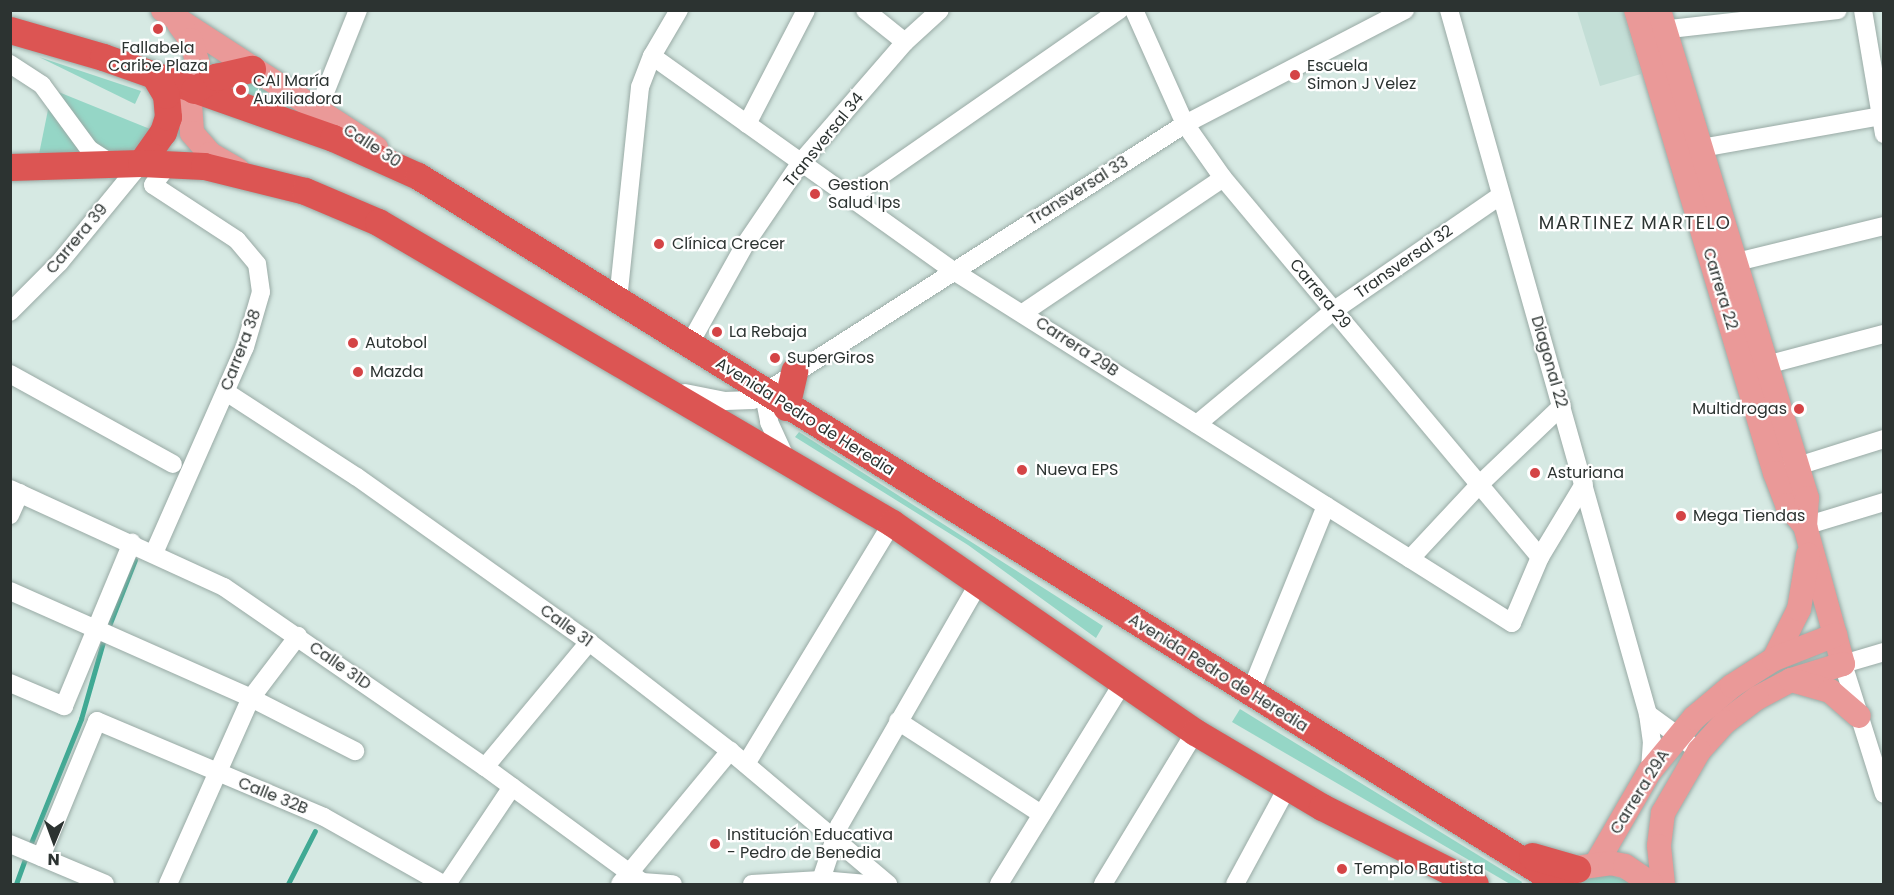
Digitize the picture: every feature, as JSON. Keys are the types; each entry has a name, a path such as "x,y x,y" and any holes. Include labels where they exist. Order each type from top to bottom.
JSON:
{"highway":[{"name":"Avenida Pedro de Heredia","path":"10,30 154,75 333,138 418,176 763,390 786,407 1500,847 1570,877"},
{"path":"194,90 216,77 252,69"},
{"path":"138,171 163,132 168,117 166,95 154,75"},
{"path":"10,167 138,171 169,164 204,166 265,180 330,200 378,222 892,523 980,581 1122,684 1195,732 1322,807 1475,885"},
{"path":"786,407 794,371"},
{"path":"1322,807 1399,865 1436,885"}],"main road":[{"name":"Calle 30","path":"171,13 252,69 418,176"},
{"name":"Calle 30","path":"171,13 196,52 194,90 189,118 196,139 227,166 265,180"},
{"name":"Carrera 22","path":"1650,21 1785,470 1787,505 1805,526 1842,664"},
{"name":"Carrera 29A","path":"1773,659 1789,635 1802,600 1808,554 1805,526"},
{"name":"Carrera 29A","path":"1570,877 1677,735 1725,691 1773,659 1835,635"},
{"name":"Carrera 29A","path":"1663,885 1659,846 1663,813 1699,751 1725,722 1757,699 1791,680 1842,664"},
{"path":"1791,680 1830,691 1859,716"},
{"path":"1570,877 1625,866 1652,885"}],"street":[{"path":"318,110 358,10"},
{"path":"618,300 634,117 652,56 680,10"},
{"path":"747,124 806,10"},
{"path":"865,10 905,42"},
{"name":"Transversal 34","path":"689,345 744,246 801,162 905,42 940,10"},
{"path":"850,197 1119,10"},
{"name":"Carrera 29","path":"1134,10 1185,124 1223,178 1540,557"},
{"name":"Transversal 33","path":"651,383 725,401 753,400 763,390 1185,124 1405,10"},
{"name":"Diagonal 22","path":"1449,10 1648,714 1652,741 1650,771"},
{"path":"1650,21 1838,10"},
{"path":"1863,10 1878,75 1880,116 1884,134"},
{"name":"Carrera 29B","path":"652,56 952,270 1512,623 1540,557"},
{"name":"Carrera 38","path":"10,64 42,84 92,153 138,171 237,240 258,264 261,292 259,304 226,392 154,553"},
{"path":"1689,150 1880,116"},
{"name":"Carrera 39","path":"10,312 59,263 138,171"},
{"path":"1023,313 1223,178"},
{"name":"Transversal 32","path":"1197,424 1333,311 1501,195"},
{"path":"1724,265 1884,226"},
{"path":"1755,368 1884,334"},
{"path":"10,374 172,464"},
{"path":"763,390 769,422 787,461"},
{"name":"Calle 31","path":"226,392 357,477 589,642 746,764 888,885"},
{"path":"1410,559 1480,484 1562,406"},
{"path":"1785,470 1884,439"},
{"path":"1540,557 1584,484"},
{"path":"10,515 15,491"},
{"name":"Calle 31D","path":"15,491 224,587 485,767 634,881"},
{"path":"1805,526 1884,502"},
{"path":"1250,693 1326,506"},
{"path":"746,764 892,523"},
{"path":"10,683 64,706 102,632 132,543"},
{"path":"821,880 835,838 897,721 980,581"},
{"path":"10,591 251,698 355,751"},
{"path":"168,885 251,698 298,636"},
{"path":"485,767 589,642"},
{"path":"1842,664 1884,652"},
{"name":"Carrera 22","path":"1842,664 1883,793"},
{"path":"999,885 1122,684"},
{"path":"1648,714 1699,751"},
{"name":"Calle 32B","path":"38,856 97,721 324,817 445,885"},
{"path":"897,721 1041,814"},
{"path":"1103,885 1195,732"},
{"path":"634,881 730,751"},
{"path":"1235,885 1287,786"},
{"path":"445,885 512,787"},
{"path":"12,845 105,885"},
{"path":"752,885 821,880 867,885"},
{"path":"634,881 673,885"}],"shaded area":[{"path":"1577,11 1623,11 1641,74 1600,86"}],"green space":[{"path":"39,57 141,91 135,104"},
{"path":"244,72 322,127 215,89"},
{"path":"56,91 150,129 137,149 124,153 93,148"},
{"path":"49,105 85,155 38,159"},
{"path":"799,432 1103,626 1096,638 968,545 795,437"},
{"path":"1240,709 1522,882 1521,884 1510,884 1232,722"},
{"path":"1608,874 1636,884 1574,884 1582,879"}],"waterway":[{"path":"107,631 135,560"},
{"path":"29,848 81,719 104,639"},
{"path":"288,884 315,831"},
{"path":"16,884 26,856"}],"place":[{"name":"Fallabela Caribe Plaza","path":"158,29"},
{"name":"Escuela Simon J Velez","path":"1295,75"},
{"name":"CAI María Auxiliadora","path":"241,90"},
{"name":"Gestion Salud Ips","path":"815,194"},
{"name":"Clínica Crecer","path":"659,244"},
{"name":"La Rebaja","path":"717,332"},
{"name":"Autobol","path":"353,343"},
{"name":"SuperGiros","path":"775,358"},
{"name":"Mazda","path":"358,372"},
{"name":"Multidrogas","path":"1799,409"},
{"name":"Nueva EPS","path":"1022,470"},
{"name":"Asturiana","path":"1535,473"},
{"name":"Mega Tiendas","path":"1681,516"},
{"name":"Institución Educativa - Pedro de Benedia","path":"715,844"},
{"name":"Templo Bautista","path":"1342,869"}],"district":[{"name":"MARTINEZ MARTELO","path":"1635,223"}]}
